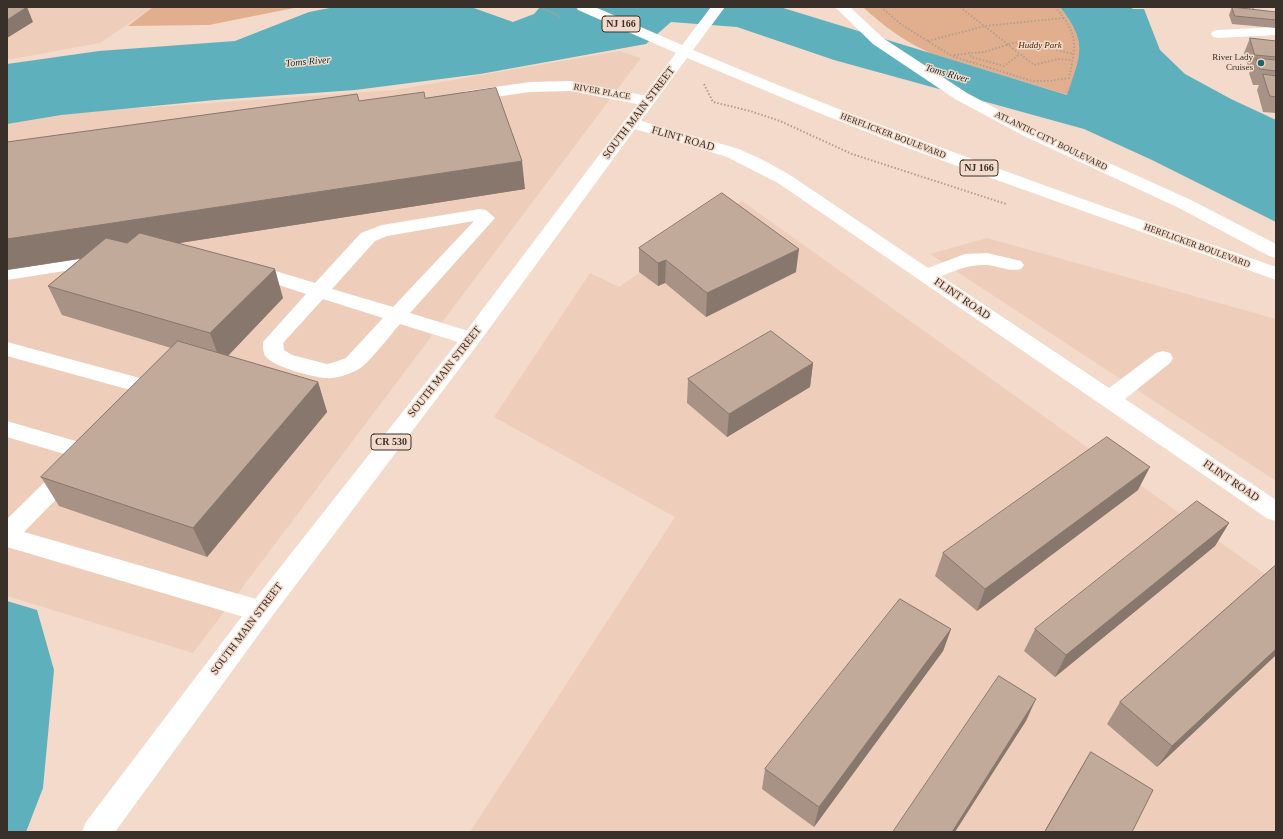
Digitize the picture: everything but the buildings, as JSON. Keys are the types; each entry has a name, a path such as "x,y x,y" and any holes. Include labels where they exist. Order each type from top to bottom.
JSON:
{"main road":[{"name":"HERFLICKER BOULEVARD","path":"583,7 685,52 864,126 1276,274"},
{"name":"SOUTH MAIN STREET","path":"97,832 261,611 471,339 718,7"},
{"name":"ATLANTIC CITY BOULEVARD","path":"845,11 878,41 961,96 1030,133 1185,204 1276,252"},
{"path":"1218,34 1276,31"},
{"name":"RIVER PLACE","path":"449,98 530,87 571,86 647,101"},
{"name":"FLINT ROAD","path":"631,123 733,153 758,164 784,179 1276,512"},
{"path":"480,214 486,218 353,363 339,369 327,371 285,361 274,353 273,342 319,291 368,237 382,231 480,214"},
{"path":"7,274 116,259"},
{"path":"927,275 965,260 987,259 1014,265"},
{"path":"230,264 471,339"},
{"path":"7,349 150,388 124,415"},
{"path":"1110,399 1163,358"},
{"path":"7,429 88,454"},
{"path":"7,534 88,454 103,437"},
{"path":"7,537 261,611"}],"path":[{"path":"881,7 902,25 952,56 1032,81 1046,82 1069,78 1076,45 1073,30 1055,7"},
{"path":"960,7 1034,65 1058,59 1072,60"},
{"path":"928,41 985,26 1064,18"},
{"path":"952,56 969,52 986,52 1007,44 1022,42 1047,46 1064,53 1074,54"},
{"path":"969,52 972,57 1004,66 1020,54"}],"shaded area":[{"path":"7,7 153,7 100,43 7,60"},
{"path":"619,51 641,58 193,653 7,596 7,123 40,115 395,90"},
{"path":"742,201 1276,582 1276,832 470,832 675,517 494,417 590,273 619,287"},
{"path":"987,238 1276,319 1276,481 930,254"}],"green space":[{"path":"153,7 299,7 209,25 128,26"},
{"name":"Huddy Park","path":"863,7 1060,7 1075,30 1079,49 1079,59 1068,95 932,54 896,34"}],"water":[{"name":"Toms River","path":"335,7 471,7 513,22 534,14 540,7 780,7 1067,95 1076,69 1079,49 1075,30 1060,7 1130,7 1133,9 1144,9 1160,50 1185,74 1231,99 1276,120 1276,222 1152,160 1084,129 834,60 737,27 671,22 646,44 480,74 355,90 215,100 61,115 7,124 7,64 99,51 235,41 309,12"},
{"path":"7,601 37,610 54,670 43,788 26,832 7,832"}],"place":[{"name":"River Lady Cruises","path":"1261,63"}]}
